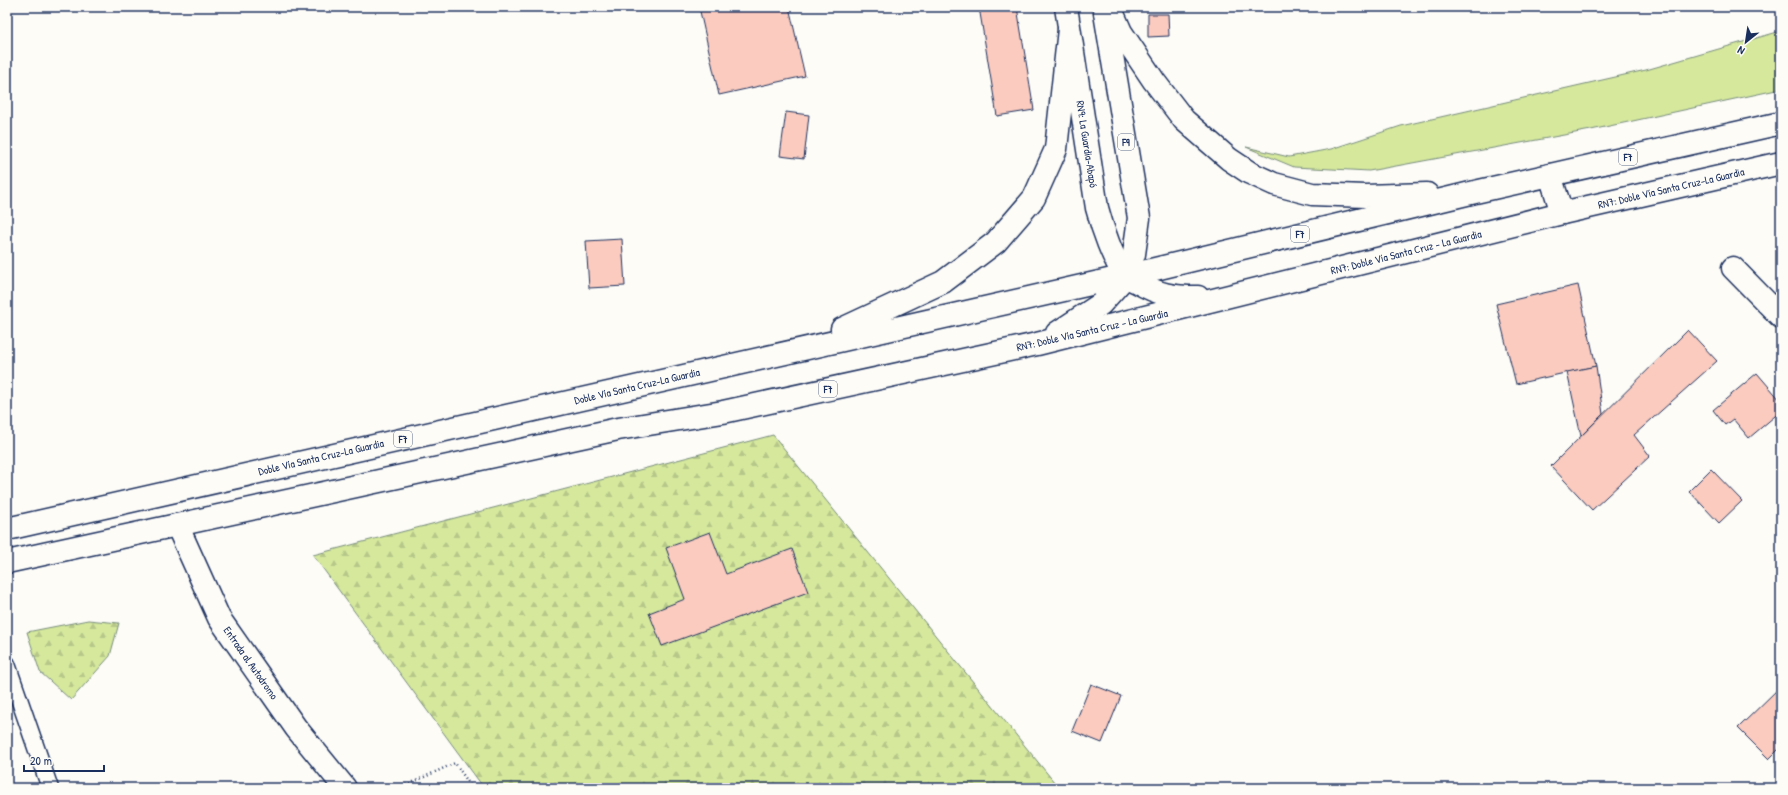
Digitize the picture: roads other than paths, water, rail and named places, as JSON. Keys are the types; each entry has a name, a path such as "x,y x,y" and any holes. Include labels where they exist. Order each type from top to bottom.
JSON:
{"main road":[{"name":"RN9: La Guardia-Abapó","path":"1066,7 1097,208 1103,230 1113,254 1126,276"},
{"name":"F9","path":"1037,344 1070,326 1101,304 1126,276 1134,254 1138,218 1104,7"},
{"path":"1110,7 1121,32 1154,81 1184,120 1229,159 1250,173 1274,184 1312,194 1365,196 1475,192"},
{"path":"798,349 897,305 943,282 996,242 1034,198 1056,149 1069,29"},
{"name":"F7","path":"798,349 1126,276 1475,192 1781,123"},
{"name":"RN7: Doble Vía Santa Cruz-La Guardia","path":"1562,213 1781,164"},
{"path":"1550,175 1562,213"},
{"name":"RN7: Doble Vía Santa Cruz - La Guardia","path":"177,525 618,429 723,412 1037,344 1562,213"},
{"path":"1733,268 1781,317"},
{"path":"1126,276 1151,290 1172,297 1223,298"},
{"name":"Doble Vía Santa Cruz-La Guardia","path":"7,529 798,349"},
{"name":"F7","path":"7,562 177,525"},
{"name":"Entrada al Autodromo","path":"177,525 219,618 296,728 346,788"}],"lane":[{"path":"7,664 50,788"}]}
